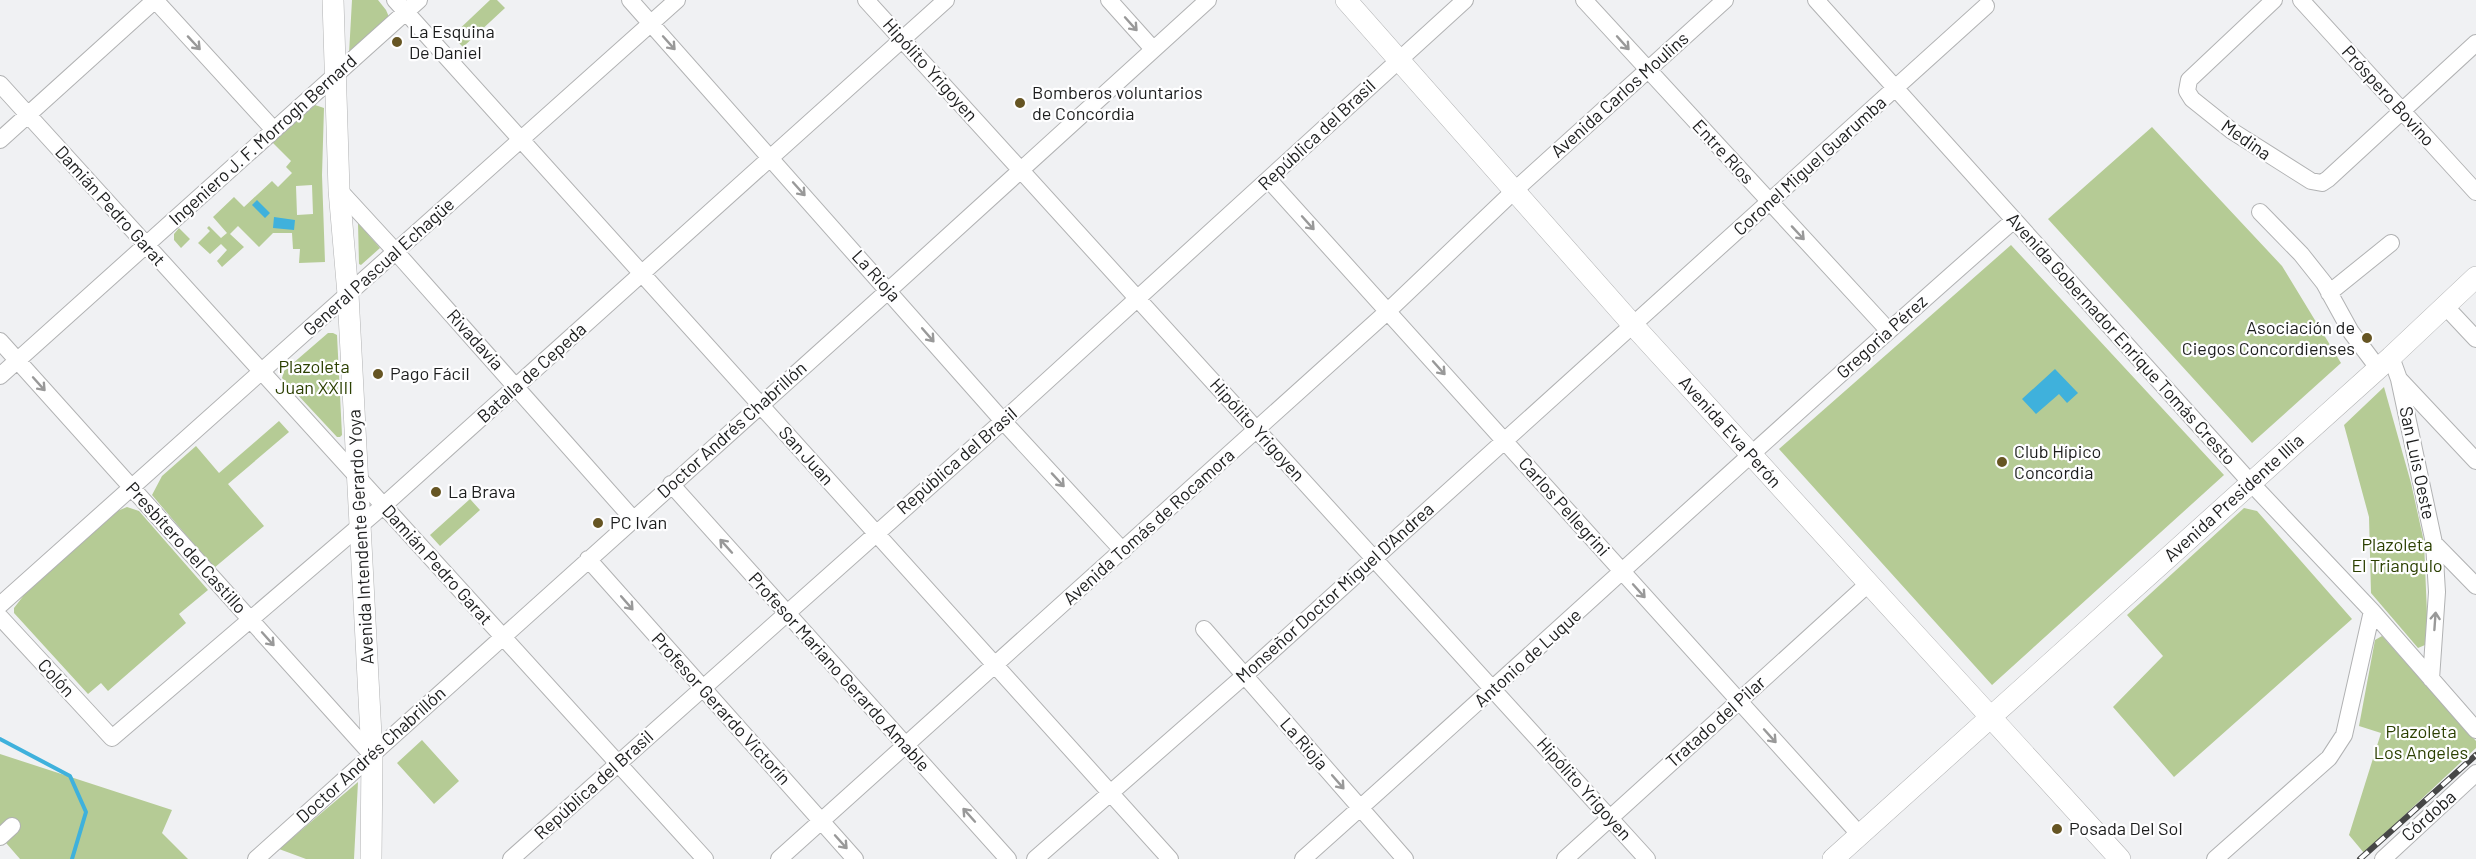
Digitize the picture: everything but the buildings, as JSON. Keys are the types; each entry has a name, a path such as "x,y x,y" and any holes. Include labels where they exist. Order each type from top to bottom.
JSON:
{"main road":[{"name":"Avenida Intendente Gerardo Yoya","path":"333,0 339,190 348,294 372,755 371,859"},
{"name":"Avenida Eva Perón","path":"1346,0 1633,325 1989,717 2109,855"},
{"name":"Avenida Presidente Illia","path":"1833,859 2445,306 2473,284"}],"street":[{"path":"0,140 155,0 274,130"},
{"name":"Ingeniero J. F. Morrogh Bernard","path":"0,376 336,76 400,6 419,0"},
{"name":"La Rioja","path":"630,0 1003,421 1123,550"},
{"name":"General Pascual Echagüe","path":"0,605 677,0"},
{"name":"Hipólito Yrigoyen","path":"866,0 1647,859"},
{"name":"Batalla de Cepeda","path":"112,738 384,506 946,0"},
{"path":"1109,0 1153,49"},
{"name":"Doctor Andrés Chabrillón","path":"256,859 1208,0"},
{"name":"República del Brasil","path":"511,859 1003,421 1465,0"},
{"name":"Entre Ríos","path":"1584,0 1888,330"},
{"name":"Avenida Carlos Moulins","path":"1515,190 1725,0"},
{"name":"Avenida Gobernador Enrique Tomás Cresto","path":"1816,0 2251,483 2372,611 2475,728"},
{"name":"Medina","path":"2274,0 2189,80 2187,91 2192,99 2273,159 2311,182 2322,183 2403,111"},
{"name":"Próspero Bovino","path":"2301,0 2476,192"},
{"name":"San Juan","path":"400,6 1170,859"},
{"name":"Coronel Miguel Guarumba","path":"1633,325 1771,203 1986,6"},
{"path":"2403,111 2476,43"},
{"name":"Damián Pedro Garat","path":"0,84 705,859"},
{"name":"Carlos Pellegrini","path":"1269,180 1860,835"},
{"name":"Rivadavia","path":"339,190 633,519"},
{"name":"Avenida Tomás de Rocamora","path":"778,859 1388,311 1515,190"},
{"name":"San Luis Oeste","path":"2260,212 2301,254 2329,293 2351,332 2385,362 2399,379 2434,543 2437,592 2431,679"},
{"name":"Gregoria Pérez","path":"1751,455 1888,330 2014,220"},
{"path":"2329,293 2391,243"},
{"path":"2445,306 2476,339"},
{"name":"Monseñor Doctor Miguel D'Andrea","path":"1035,859 1244,676 1373,557 1633,325"},
{"name":"Presbítero del Castillo","path":"0,341 372,755"},
{"path":"2399,379 2476,461"},
{"name":"Antonio de Luque","path":"1303,859 1751,455"},
{"name":"Profesor Mariano Gerardo Amable","path":"671,484 1008,859"},
{"path":"2434,543 2476,586"},
{"name":"Profesor Gerardo Victorín","path":"588,559 855,859"},
{"name":"Tratado del Pilar","path":"1564,859 1868,584"},
{"path":"2215,859 2329,758 2337,747 2348,722 2372,611"},
{"name":"Colón","path":"0,617 112,738"},
{"name":"La Rioja","path":"1204,629 1405,859"},
{"name":"Córdoba","path":"2383,859 2476,774"}],"green space":[{"path":"352,0 378,0 389,17 349,54"},
{"path":"490,0 497,0 505,8 463,47 452,36"},
{"path":"315,105 324,108 322,175 325,262 299,263 300,249 293,249 292,233 273,233 259,247 238,226 230,234 244,247 222,267 217,261 227,250 221,244 210,254 198,243 210,231 207,228 209,226 221,238 227,233 213,217 234,197 244,207 272,181 278,187 292,173 286,167 291,161 272,142","holes":["312,185 313,214 297,215 296,186"]},
{"path":"2152,127 2282,266 2341,363 2252,443 2048,219"},
{"path":"358,223 380,248 361,265 359,264"},
{"path":"179,228 190,239 181,248 174,240 174,234"},
{"name":"Club Hípico Concordia","path":"2011,245 2224,475 1992,685 1779,449"},
{"name":"Plazoleta Juan XXIII","path":"328,333 337,335 342,435 340,437 337,437 282,378 284,371"},
{"name":"Plazoleta El Triangulo","path":"2384,387 2411,483 2424,542 2428,638 2425,645 2418,648 2371,593 2369,517 2344,425"},
{"path":"279,421 289,432 228,484 264,526 214,568 152,495 162,476 196,446 219,473"},
{"path":"470,499 480,510 440,546 430,535"},
{"path":"127,507 139,511 208,590 179,614 186,623 108,691 101,683 88,694 14,613 14,608 24,595 115,512"},
{"path":"2244,508 2257,511 2352,619 2174,777 2113,707 2163,656 2127,615"},
{"name":"Plazoleta Los Angeles","path":"2382,636 2476,741 2476,748 2364,853 2349,835 2381,733 2359,726 2375,640"},
{"path":"422,740 459,781 434,804 397,763"},
{"path":"0,754 172,810 162,833 188,859 20,859 0,836"},
{"path":"358,782 354,859 306,859 279,849"}],"water":[{"path":"257,200 270,213 265,218 252,205"},
{"path":"274,217 295,220 294,230 273,228"},
{"path":"2055,369 2078,393 2067,403 2059,394 2036,414 2022,399"}],"waterway":[{"path":"0,739 70,776 86,812 72,859"}],"railway":[{"path":"2360,859 2476,755"}],"place":[{"name":"La Esquina De Daniel","path":"397,42"},
{"name":"Bomberos voluntarios de Concordia","path":"1020,103"},
{"name":"Asociación de Ciegos Concordienses","path":"2367,338"},
{"name":"Pago Fácil","path":"378,374"},
{"name":"Club Hípico Concordia","path":"2002,462"},
{"name":"La Brava","path":"436,492"},
{"name":"PC Ivan","path":"598,523"},
{"name":"Posada Del Sol","path":"2057,829"}]}
